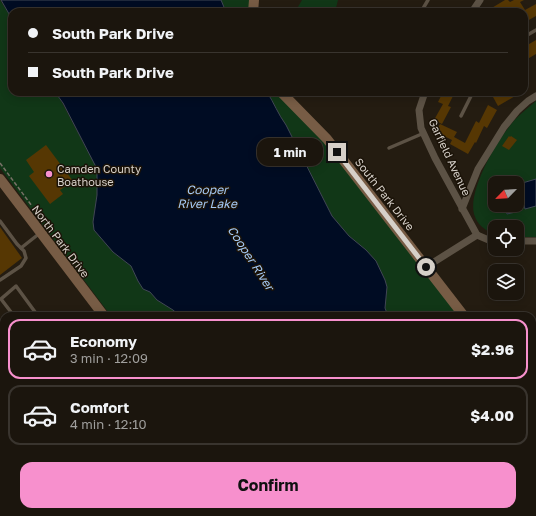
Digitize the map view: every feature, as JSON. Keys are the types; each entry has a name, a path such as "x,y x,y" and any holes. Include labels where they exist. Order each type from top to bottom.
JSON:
{"street":[{"name":"South Park Drive","path":"285,96 327,139 461,312"},
{"name":"Garfield Avenue","path":"424,96 419,110 419,119 462,209 477,235"},
{"path":"462,209 478,169 504,127 517,111 536,96"},
{"name":"North Park Drive","path":"0,179 40,234 101,312"},
{"path":"426,267 477,235 488,240"},
{"path":"524,242 536,241"}],"lane":[{"path":"461,116 471,96"},
{"path":"389,148 424,132"},
{"path":"0,221 24,251 26,258 21,266 0,280"},
{"path":"21,248 40,234"},
{"path":"11,312 1,301 1,299 16,286 35,312"}],"green space":[{"path":"0,0 8,13 8,96 59,96 96,167 97,195 93,222 94,230 113,252 131,266 134,272 157,300 175,312 108,312 0,168"},
{"path":"221,0 254,0 253,8 224,8"},
{"path":"302,0 338,0 336,8 297,8"},
{"path":"269,96 285,96 300,112 461,312 386,312 385,308 387,287 376,261 366,250 349,236 332,216"},
{"path":"536,101 536,237 524,237 524,220 488,220 488,231 477,221 474,214 473,204 475,193 484,168 503,135 518,116"}],"water":[{"path":"1,0 221,0 224,8 8,8 8,12"},
{"name":"Cooper River Lake","path":"58,96 269,96 286,125 332,216 349,236 366,250 376,261 387,287 385,308 386,312 175,312 157,300 150,292 143,289 131,266 113,252 94,230 93,222 97,195 96,167"},
{"path":"536,179 536,206 525,209 524,205 524,183"}],"building":[{"path":"505,0 510,2 514,0 524,0 520,2 524,8 492,8"},
{"path":"536,4 536,16 528,20 528,8"},
{"path":"536,40 536,54 528,59 528,45"},
{"path":"441,96 453,96 448,106 451,107 442,124 434,120 443,104 438,102"},
{"path":"495,96 515,96 498,106 493,97"},
{"path":"488,105 497,110 487,128 484,126 476,143 475,142 468,154 450,144 452,140 436,132 440,124 457,132 454,137 465,143 476,121 479,123"},
{"path":"509,136 517,140 509,150 502,146"},
{"name":"Camden County Boathouse","path":"46,145 73,181 60,190 63,194 50,204 29,176 34,172 26,160"},
{"path":"0,227 22,258 0,275"}],"place":[{"name":"Camden County Boathouse","path":"49,174"}],"route":[{"path":"337,152 426,267"}],"water label":[{"name":"Cooper River","path":"251,258"}]}
